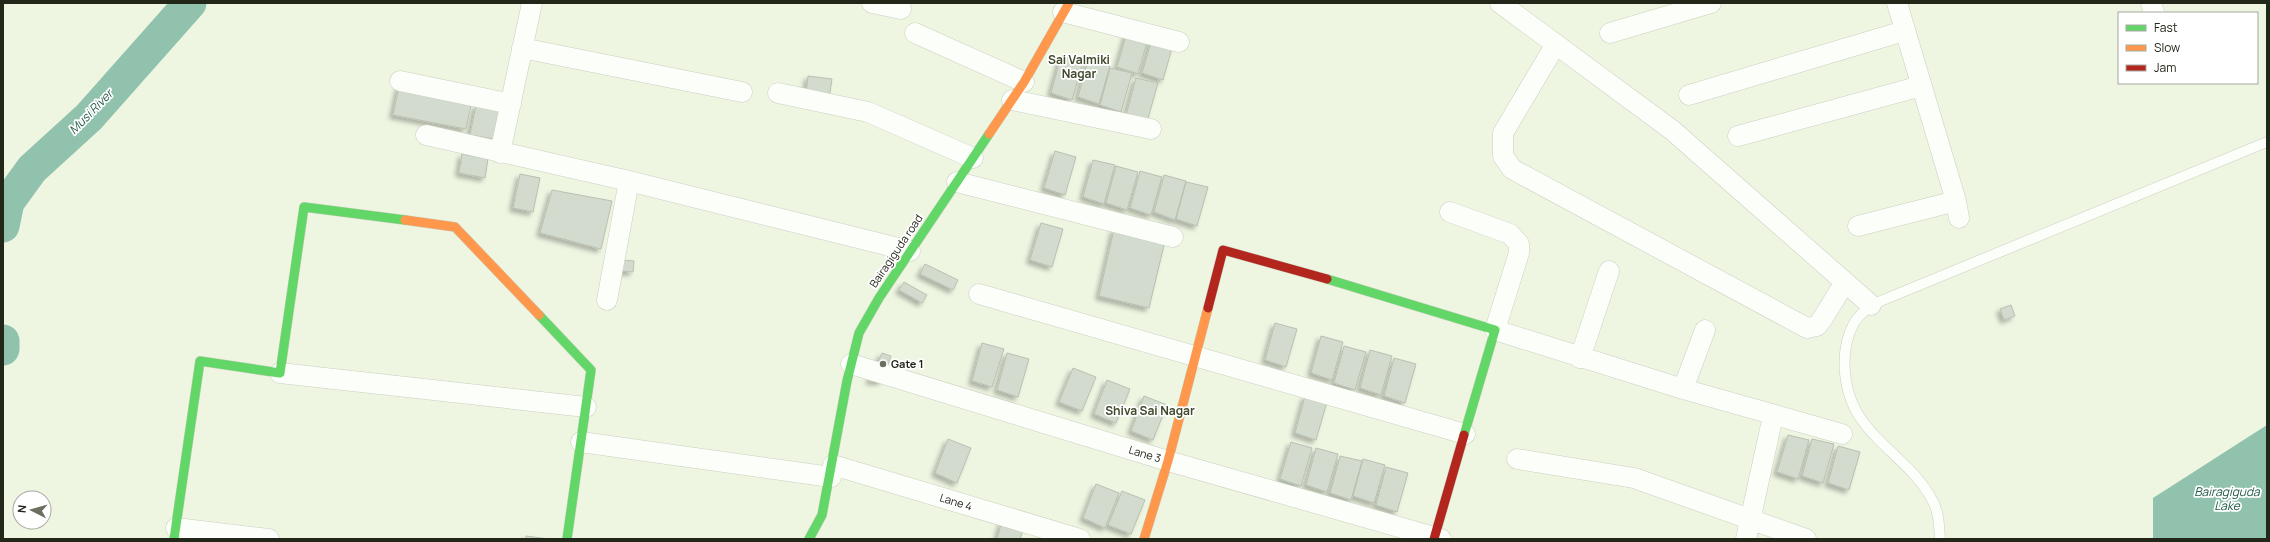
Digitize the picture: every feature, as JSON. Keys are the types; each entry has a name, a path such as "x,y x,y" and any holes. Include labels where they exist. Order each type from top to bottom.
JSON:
{"street":[{"path":"500,153 532,3"},
{"path":"872,3 901,9"},
{"path":"1500,3 1672,130 1871,305"},
{"path":"1610,33 1711,3"},
{"path":"1858,226 1958,210 1904,31 1897,3"},
{"path":"1066,8 1179,42"},
{"name":"Bairagiguda road","path":"809,539 822,515 832,471 851,364 859,333 879,298 1024,82 1066,8"},
{"path":"1689,95 1904,31"},
{"path":"915,33 1024,82"},
{"path":"1556,44 1503,133 1503,156 1512,169 1807,328 1817,326 1845,282"},
{"path":"522,48 742,92"},
{"path":"400,80 511,104"},
{"path":"1738,136 1921,86"},
{"path":"778,93 868,112 973,158"},
{"path":"1012,100 1151,129"},
{"path":"426,135 500,153 629,181 910,251"},
{"path":"606,300 629,181"},
{"path":"957,182 1172,237"},
{"path":"280,373 304,206 455,227 591,370 567,539"},
{"path":"1436,538 1495,330 1519,253 1519,244 1510,234 1450,212"},
{"path":"1144,539 1168,461 1223,250 1262,260 1495,330 1580,358 1773,416 1842,434"},
{"path":"1580,358 1609,271"},
{"path":"979,294 1465,434"},
{"path":"1684,389 1705,330"},
{"path":"269,539 175,533 200,361 280,373 586,407"},
{"name":"Lane 3","path":"851,364 1168,461 1436,538"},
{"path":"1746,539 1752,519 1773,416"},
{"name":"Lane 4","path":"581,442 832,471 1080,539"},
{"path":"1517,459 1634,478 1806,539"}],"lane":[{"path":"1940,539 1939,518 1932,499 1919,480 1864,423 1852,399 1844,371 1846,344 1855,322 1871,305 2267,142"}],"water":[{"name":"Bairagiguda Lake","path":"2267,425 2267,539 2153,539 2153,498"}],"building":[{"path":"1128,29 1149,35 1138,74 1117,67"},
{"path":"1153,35 1174,41 1163,80 1142,73"},
{"path":"1061,56 1083,62 1072,100 1051,93"},
{"path":"1088,60 1110,66 1099,104 1078,97"},
{"path":"1110,68 1132,73 1121,112 1100,105"},
{"path":"808,76 832,79 829,99 806,95"},
{"path":"1136,78 1158,83 1147,122 1126,115"},
{"path":"399,86 472,100 466,129 393,115"},
{"path":"476,105 500,109 494,139 470,135"},
{"path":"1055,151 1076,157 1065,195 1044,188"},
{"path":"462,154 488,159 485,178 459,173"},
{"path":"1093,160 1115,165 1104,204 1083,197"},
{"path":"1116,166 1138,172 1127,210 1106,203"},
{"path":"1140,171 1162,177 1151,215 1130,208"},
{"path":"520,174 540,178 533,212 513,208"},
{"path":"1164,175 1186,181 1175,220 1154,212"},
{"path":"1186,182 1208,187 1197,226 1176,219"},
{"path":"552,190 612,201 601,249 540,233"},
{"path":"1041,223 1063,229 1052,267 1030,260"},
{"path":"1114,229 1165,241 1149,308 1099,296"},
{"path":"620,260 634,261 633,272 619,271"},
{"path":"925,264 958,280 953,290 920,274"},
{"path":"904,282 927,295 922,303 899,290"},
{"path":"2011,305 2015,316 2004,320 2000,309"},
{"path":"1275,323 1297,329 1286,367 1265,360"},
{"path":"1321,336 1343,342 1332,380 1311,373"},
{"path":"982,343 1004,349 992,387 972,381"},
{"path":"1344,346 1366,352 1355,390 1334,383"},
{"path":"1370,350 1392,356 1381,395 1360,388"},
{"name":"Gate 1","path":"882,353 891,356 882,381 869,381"},
{"path":"1007,353 1029,359 1018,397 997,390"},
{"path":"1394,358 1416,364 1405,403 1384,396"},
{"path":"1073,368 1096,377 1082,411 1059,402"},
{"path":"1107,380 1130,389 1116,423 1094,414"},
{"path":"1144,396 1167,405 1153,440 1131,431"},
{"path":"1305,396 1327,402 1316,440 1295,433"},
{"path":"1788,435 1809,440 1798,479 1777,472"},
{"path":"948,439 971,448 957,483 935,473"},
{"path":"1812,439 1834,444 1823,483 1802,476"},
{"path":"1291,442 1312,448 1301,486 1280,479"},
{"path":"1838,446 1860,452 1849,490 1828,483"},
{"path":"1316,448 1338,454 1327,492 1306,485"},
{"path":"1340,456 1362,461 1351,500 1330,493"},
{"path":"1363,459 1385,465 1374,503 1353,496"},
{"path":"1386,467 1408,473 1397,512 1376,505"},
{"path":"1096,484 1119,493 1105,528 1083,518"},
{"path":"1122,491 1145,500 1131,534 1108,525"},
{"path":"1002,521 1024,527 1020,539 997,539"},
{"path":"526,536 549,539 526,539"}],"waterway":[{"name":"Musi River","path":"3,226 8,202 32,169 89,117 190,3"},
{"name":"Musi River","path":"3,341 3,349"}],"traffic: fast":[{"path":"809,539 822,515 847,381 859,333 879,298 989,134"},
{"path":"174,539 200,361 280,373 304,207 405,220"},
{"path":"1327,279 1495,330 1464,435"},
{"path":"539,315 591,370 567,539"}],"traffic: slow":[{"path":"989,134 1024,82 1069,3"},
{"path":"405,220 455,227 539,315"},
{"path":"1144,539 1168,461 1208,308"}],"traffic: jam":[{"path":"1208,308 1223,250 1327,279"},
{"path":"1434,539 1464,435"}],"place":[{"name":"Gate 1","path":"883,364"}],"district":[{"name":"Sai Valmiki Nagar","path":"1079,67"},
{"name":"Shiva Sai Nagar","path":"1150,411"}]}
